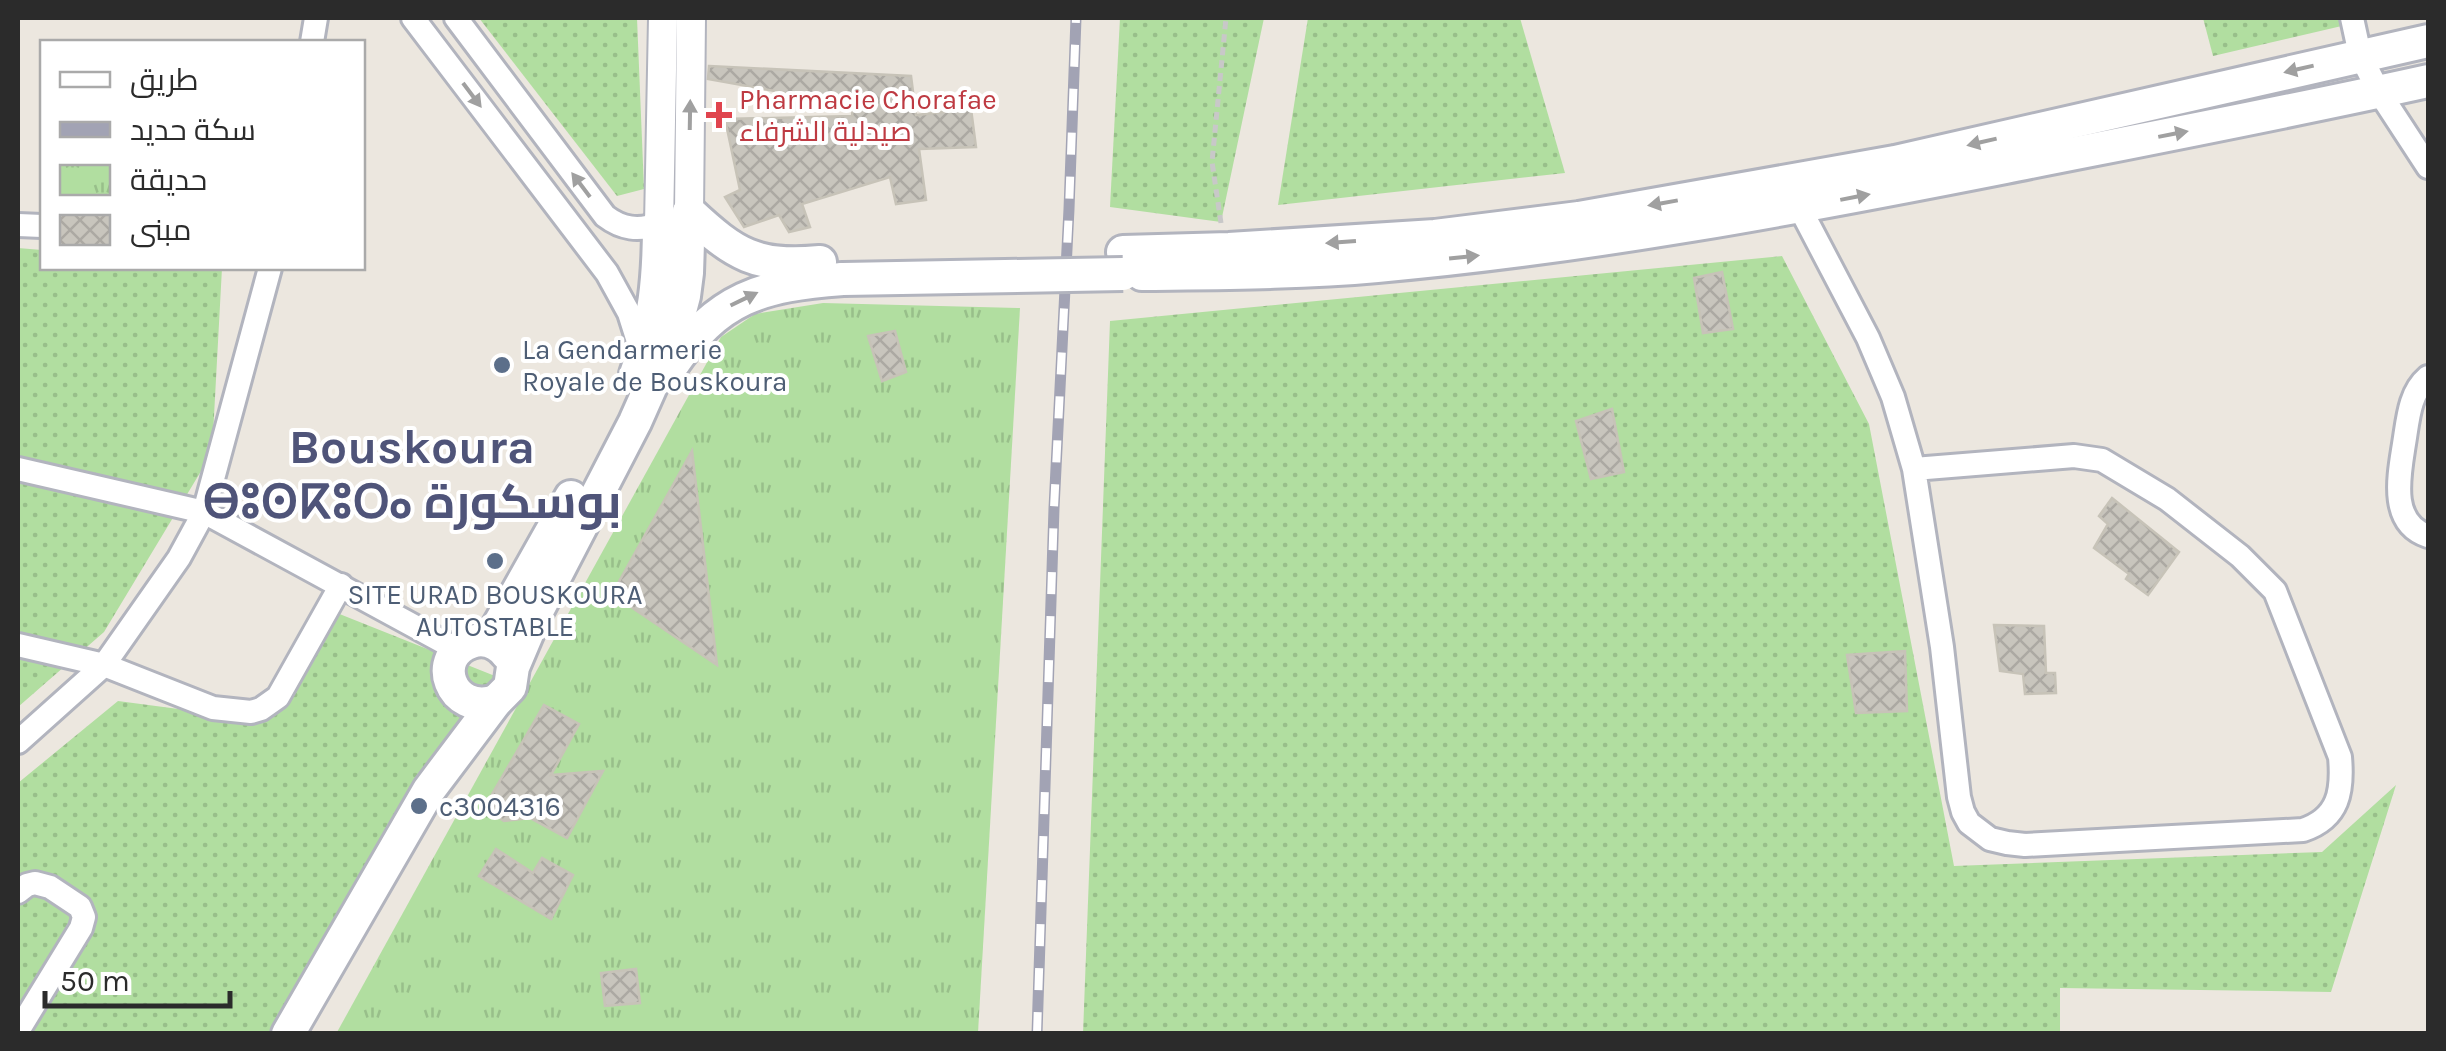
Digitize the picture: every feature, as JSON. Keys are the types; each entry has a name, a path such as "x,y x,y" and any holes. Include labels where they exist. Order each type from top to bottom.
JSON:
{"main road":[{"path":"674,218 765,262 844,270 1123,263 1269,272 1488,255 1645,233 1793,195 1894,162 2428,41"},
{"path":"1123,263 1228,250 1488,231 1793,195 2428,81"},
{"path":"490,641 629,392 643,357 674,218"},
{"path":"288,1034 430,790 510,687 513,667 535,615 661,366 679,314 687,274 674,218"},
{"path":"635,422 688,343 728,307 770,288 844,270"},
{"path":"496,701 476,704 458,695 451,685 451,660 467,643 490,641 505,651 513,667"},
{"path":"430,790 458,695"}],"street":[{"path":"412,18 619,293 643,357"},
{"path":"456,18 598,209 621,226 646,228 674,218"},
{"path":"663,18 674,218"},
{"path":"674,218 691,18"},
{"path":"2352,18 2360,55 2378,92 2428,167"},
{"path":"1793,195 1868,338 1894,397 1914,469 1942,647 1958,797 1969,823 1990,838 2026,845 2302,830 2316,826 2335,806 2342,780 2340,757 2275,592 2240,556 2167,498 2102,460 2074,456 1914,469"},
{"path":"595,258 621,226"},
{"path":"18,742 104,665 179,558 204,512 269,270"},
{"path":"2428,377 2419,385 2411,405 2397,488 2405,516 2416,532 2428,536"},
{"path":"18,468 204,512 458,650"},
{"path":"18,646 104,665 213,708 242,712 261,709 278,696 341,584"},
{"path":"18,892 27,885 43,884 80,906 84,917 18,1031"}],"path":[{"path":"1226,18 1212,162 1228,250"}],"green space":[{"path":"479,18 637,18 644,189 617,196"},
{"path":"1120,18 1264,18 1221,222 1110,207"},
{"path":"1308,18 1520,18 1565,173 1278,205"},
{"path":"2203,18 2376,18 2213,56"},
{"path":"18,248 40,250 40,270 222,270 212,453 104,632 18,707"},
{"path":"1782,256 1869,424 1954,866 2322,852 2396,785 2331,992 2060,988 2060,1034 1083,1034 1110,321"},
{"path":"823,303 1020,308 978,1033 336,1034 721,337 755,314"},
{"path":"327,609 495,676 300,1033 18,1034 18,783 118,701 261,720"}],"building":[{"path":"709,66 911,76 916,115 971,109 976,147 919,149 926,200 896,204 890,177 802,204 810,227 789,232 779,215 744,227 725,197 740,190 725,119 852,116 853,105 708,79"},
{"path":"1722,272 1733,329 1703,333 1694,278"},
{"path":"895,331 906,372 882,381 868,336"},
{"path":"1612,409 1624,472 1591,479 1576,421"},
{"path":"692,451 717,665 612,594"},
{"path":"2112,498 2179,552 2148,595 2126,579 2129,574 2094,548 2108,524 2099,516"},
{"path":"1994,625 2044,626 2046,673 2055,673 2056,693 2025,694 2023,674 2000,671"},
{"path":"1905,651 1907,711 1856,713 1847,655"},
{"path":"544,705 579,724 551,775 603,771 567,838 530,818 504,821 484,808"},
{"path":"496,849 533,873 542,858 573,875 551,919 479,876"},
{"path":"636,969 640,1003 605,1006 601,973"}],"railway":[{"path":"1037,1034 1054,508 1076,18"}],"place":[{"name":"Pharmacie Chorafae صيدلية الشرفاء","path":"719,115"},
{"name":"La Gendarmerie Royale de Bouskoura","path":"502,365"},
{"name":"SITE URAD BOUSKOURA AUTOSTABLE","path":"495,561"},
{"name":"c3004316","path":"419,806"}],"district":[{"name":"Bouskoura ⴱⵓⵙⴽⵓⵔⴰ بوسكورة","path":"412,474"}]}
